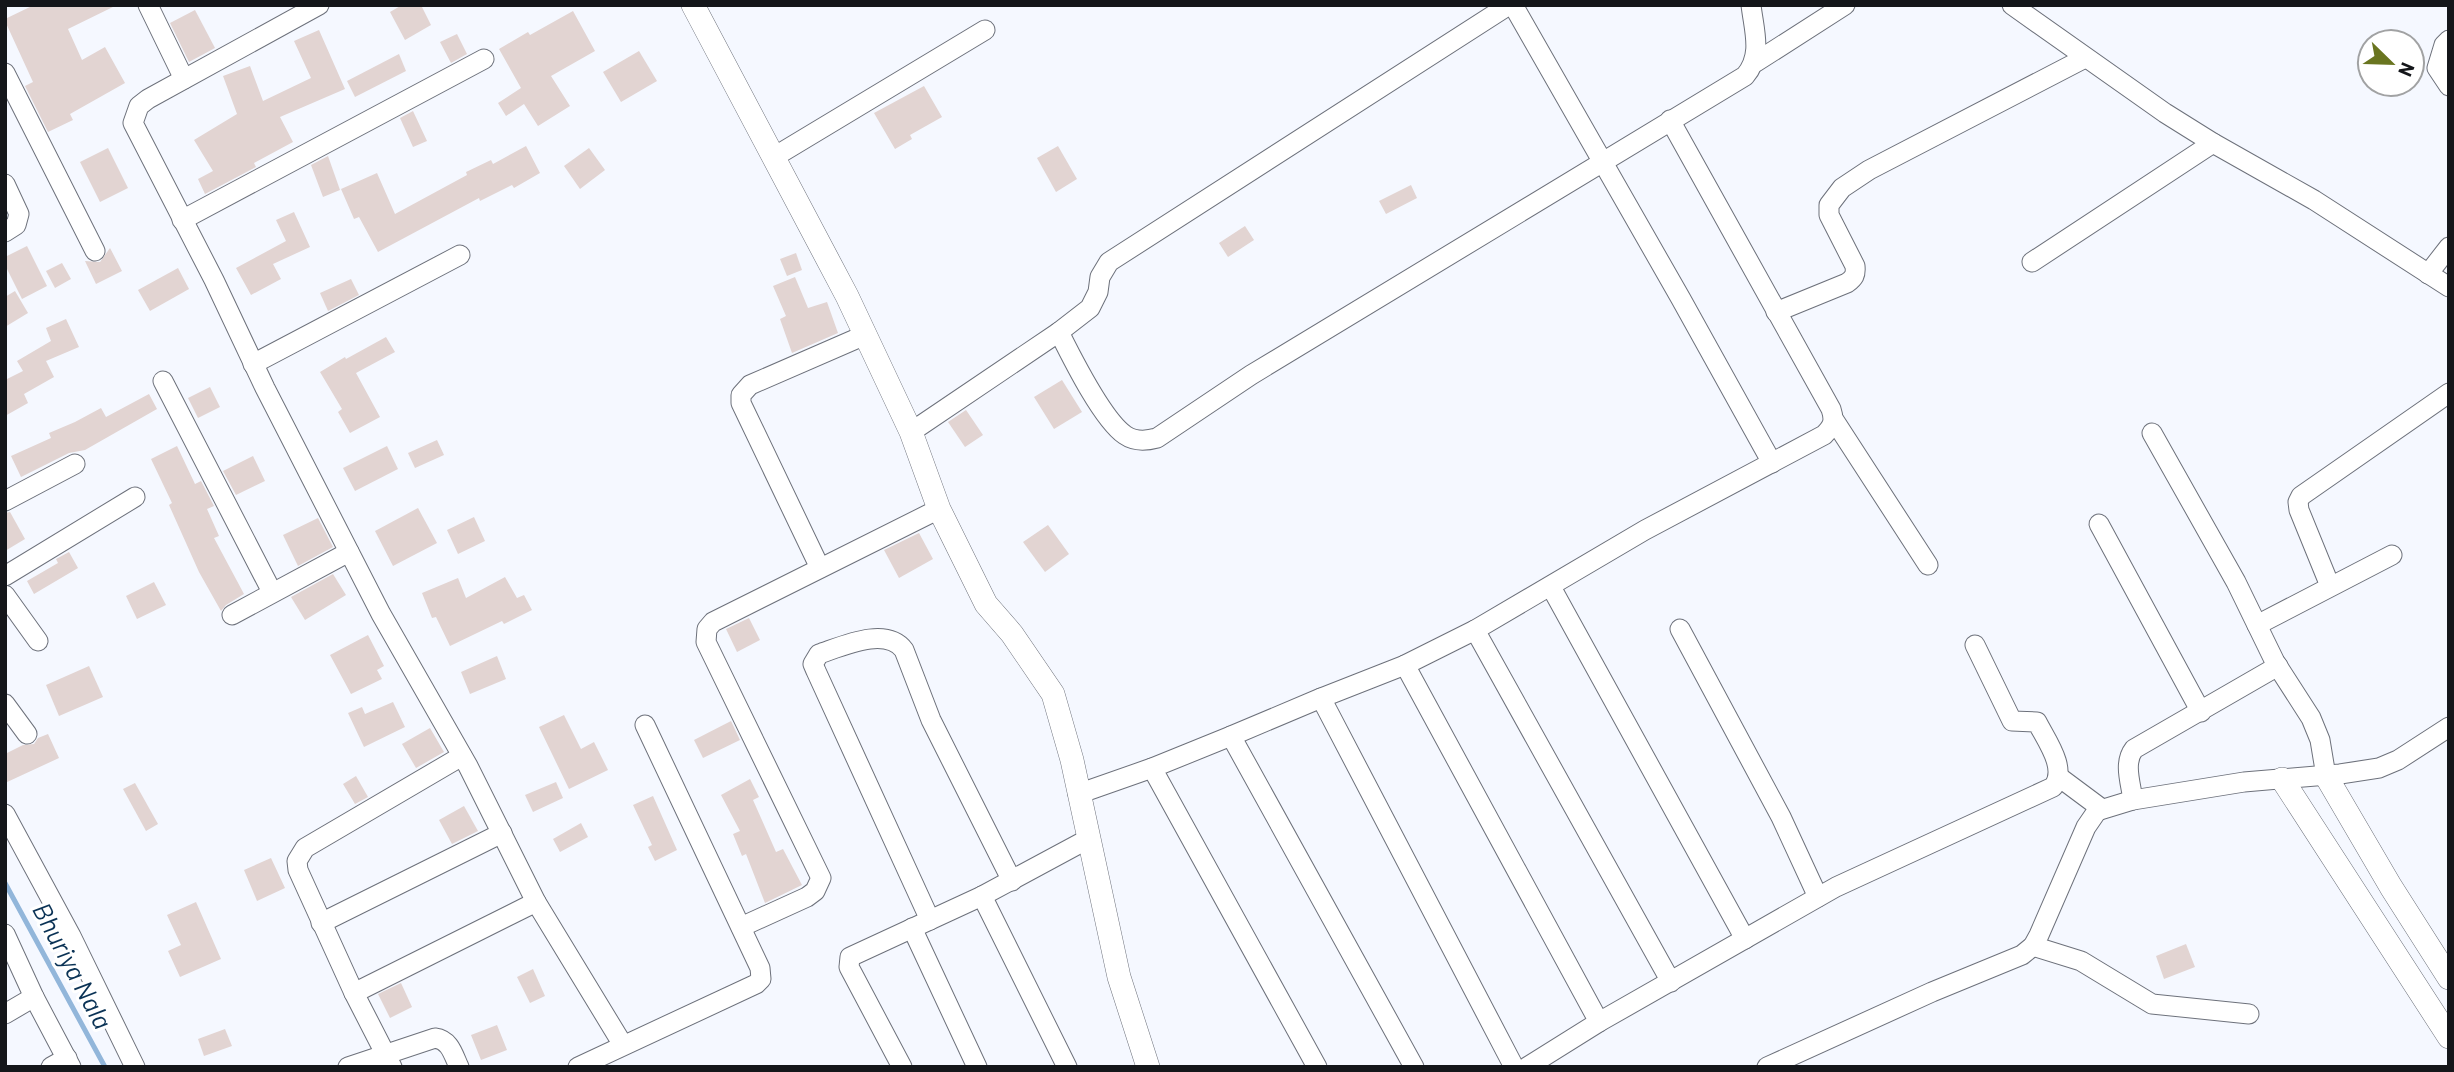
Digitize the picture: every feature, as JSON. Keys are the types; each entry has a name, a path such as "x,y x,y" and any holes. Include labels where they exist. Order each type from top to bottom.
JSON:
{"street":[{"path":"148,5 184,79"},
{"path":"319,5 139,106 133,123 401,650 462,757 536,902 623,1045"},
{"path":"693,5 865,335 911,432 939,509 986,604 1018,643 1053,694 1072,760 1119,977 1148,1067"},
{"path":"911,432 1090,308 1098,292 1100,277 1109,262 1511,5 1681,299 1772,463"},
{"path":"1751,5 1756,62"},
{"path":"1059,332 1079,370 1113,423 1126,436 1136,440 1157,438 1251,374 1745,76 1756,62 1845,5"},
{"path":"2012,5 2085,58 2213,143 2314,200 2449,287"},
{"path":"774,157 985,30"},
{"path":"2449,40 2444,45 2437,68 2449,86"},
{"path":"1776,312 1853,278 1856,273 1829,215 1829,205 1842,188 1869,170 2085,58"},
{"path":"182,220 484,60"},
{"path":"5,73 95,251"},
{"path":"1670,120 1831,409 1834,420 1928,565"},
{"path":"2032,262 2213,143"},
{"path":"5,184 19,214 16,225 5,232"},
{"path":"2428,274 2449,247"},
{"path":"253,363 460,255"},
{"path":"820,568 741,403 741,395 750,385 865,335"},
{"path":"163,382 272,592"},
{"path":"2330,586 2299,510 2298,502 2301,496 2449,393"},
{"path":"1078,794 1152,768 1405,666 1475,631 1645,530 1824,435 1834,420"},
{"path":"2152,433 2236,582 2278,666 2318,730 2326,776 2391,887 2449,978"},
{"path":"5,501 75,464"},
{"path":"5,576 135,497"},
{"path":"741,927 807,897 815,891 821,878 706,642 706,634 713,622 939,509"},
{"path":"2099,524 2201,712"},
{"path":"232,615 349,552"},
{"path":"2257,625 2392,555"},
{"path":"1551,587 1745,939"},
{"path":"5,596 38,641"},
{"path":"1679,629 1781,817 1818,897"},
{"path":"1475,631 1671,982"},
{"path":"977,1067 921,923 813,664 819,654 882,638 898,642 904,650 931,720 1012,881"},
{"path":"1527,1067 1818,897 2053,787 2059,776 2058,766 2037,722 2012,721 1975,645"},
{"path":"1405,666 1599,1023"},
{"path":"2133,800 2128,767 2130,754 2278,666"},
{"path":"1321,698 1514,1067"},
{"path":"5,704 27,734"},
{"path":"578,1067 756,984 761,979 760,968 645,725"},
{"path":"1767,1067 1932,992 2022,955 2033,946 2086,827 2091,818 2102,809 2133,800 2244,782 2326,776 2379,768 2398,760 2449,727"},
{"path":"1231,736 1415,1067"},
{"path":"388,1061 298,870 299,854 462,757"},
{"path":"1152,768 1317,1067"},
{"path":"2059,776 2102,809"},
{"path":"2283,779 2449,1037"},
{"path":"5,814 71,936 135,1067"},
{"path":"321,923 502,833"},
{"path":"902,1067 848,962 855,954 982,896 1088,839"},
{"path":"982,896 1067,1067"},
{"path":"354,993 536,902"},
{"path":"5,934 63,1064"},
{"path":"2033,946 2081,961 2152,1003 2249,1014"},
{"path":"5,1014 34,997"},
{"path":"348,1067 388,1061 435,1038 449,1045 459,1067"}],"building":[{"path":"34,5 117,5 68,29 82,60 105,47 125,83 70,114 73,120 48,132 25,86 33,82 5,21"},
{"path":"402,5 421,5 431,25 405,40 390,12"},
{"path":"195,10 215,48 189,62 170,23"},
{"path":"573,11 595,51 551,76 570,106 538,126 524,104 506,116 498,103 521,88 499,49"},
{"path":"319,30 345,89 280,117 293,142 254,163 256,167 205,194 198,179 213,171 194,140 237,114 223,76 250,66 263,101 311,78 294,41"},
{"path":"457,34 467,54 451,63 440,42"},
{"path":"639,51 657,81 621,102 603,72"},
{"path":"399,54 406,71 355,97 347,81"},
{"path":"924,86 942,117 910,135 912,139 895,149 874,113"},
{"path":"413,111 427,141 413,147 400,118"},
{"path":"526,146 540,173 514,188 512,185 480,201 479,198 378,252 359,217 354,219 341,189 377,173 395,214 467,175 466,172 491,160 493,164"},
{"path":"1058,146 1077,179 1056,192 1037,158"},
{"path":"108,148 128,188 100,202 80,162"},
{"path":"589,148 605,170 580,189 564,166"},
{"path":"328,156 340,190 323,197 311,165"},
{"path":"1411,185 1417,198 1386,214 1379,201"},
{"path":"294,212 310,247 273,264 281,279 251,295 236,268 286,241 276,220"},
{"path":"1245,226 1254,240 1228,257 1219,243"},
{"path":"27,246 47,286 22,299 5,265 5,257"},
{"path":"110,248 122,271 96,284 85,261 100,262"},
{"path":"796,253 802,270 787,276 780,259"},
{"path":"62,263 71,279 55,288 46,271"},
{"path":"178,268 189,289 150,311 138,290"},
{"path":"795,277 808,308 827,302 838,333 792,353 780,319 786,316 773,286"},
{"path":"351,279 359,295 328,311 320,293"},
{"path":"15,291 28,313 5,327 5,297"},
{"path":"66,319 79,347 46,361 54,377 24,394 28,403 5,416 5,380 23,371 17,361 51,341 46,328"},
{"path":"386,337 395,352 356,373 380,417 350,433 338,412 342,409 320,372"},
{"path":"1062,380 1082,412 1054,429 1034,397"},
{"path":"210,387 220,407 198,418 188,398"},
{"path":"149,394 157,409 85,450 69,453 21,477 11,456 51,438 49,433 101,408 106,417"},
{"path":"966,410 983,435 965,447 948,422"},
{"path":"437,440 444,455 415,468 408,453"},
{"path":"177,446 195,484 201,481 214,506 207,509 219,536 214,538 244,594 221,611 199,572 169,505 172,503 151,459"},
{"path":"387,446 398,469 355,491 343,468"},
{"path":"253,456 265,481 236,495 223,471"},
{"path":"418,508 437,543 393,566 375,531"},
{"path":"10,512 25,539 5,551 5,513"},
{"path":"474,517 485,541 458,554 447,530"},
{"path":"318,518 333,547 298,566 283,535"},
{"path":"1048,525 1069,554 1045,572 1023,542"},
{"path":"919,533 933,559 899,578 884,550"},
{"path":"69,552 78,568 34,594 27,581 58,563 56,559"},
{"path":"333,574 346,595 305,620 291,597"},
{"path":"505,577 517,598 524,595 532,610 450,646 436,617 432,618 422,593 458,578 466,598"},
{"path":"154,582 166,605 137,619 126,596"},
{"path":"749,618 760,640 737,652 726,629"},
{"path":"368,635 384,666 377,670 382,679 351,694 330,655"},
{"path":"497,656 506,679 470,694 461,672"},
{"path":"89,666 103,697 59,716 46,685"},
{"path":"393,702 405,727 364,747 348,713 362,707 365,714"},
{"path":"564,715 581,749 594,742 608,770 569,789 539,727"},
{"path":"731,721 740,740 703,758 694,740"},
{"path":"430,728 444,752 416,768 402,744"},
{"path":"48,734 59,758 5,783 5,754 23,745 34,744 38,738"},
{"path":"356,776 368,797 355,804 343,784"},
{"path":"750,779 759,797 753,800 776,852 783,849 802,885 765,903 746,854 742,856 733,834 740,831 721,795"},
{"path":"556,782 563,798 533,812 525,795"},
{"path":"135,783 158,824 146,831 123,789"},
{"path":"653,796 677,850 655,861 648,847 652,845 633,805"},
{"path":"464,806 478,831 452,844 439,820"},
{"path":"581,823 588,837 560,852 553,839"},
{"path":"271,858 285,888 257,901 244,870"},
{"path":"196,902 221,959 180,977 168,951 181,945 167,915"},
{"path":"2186,944 2195,967 2164,979 2156,956"},
{"path":"533,969 545,996 530,1003 517,977"},
{"path":"401,983 412,1007 390,1018 378,994"},
{"path":"497,1025 507,1050 481,1060 471,1035"},
{"path":"225,1029 232,1046 204,1056 198,1039"}],"waterway":[{"name":"Bhuriya Nala","path":"5,883 105,1067"}]}
